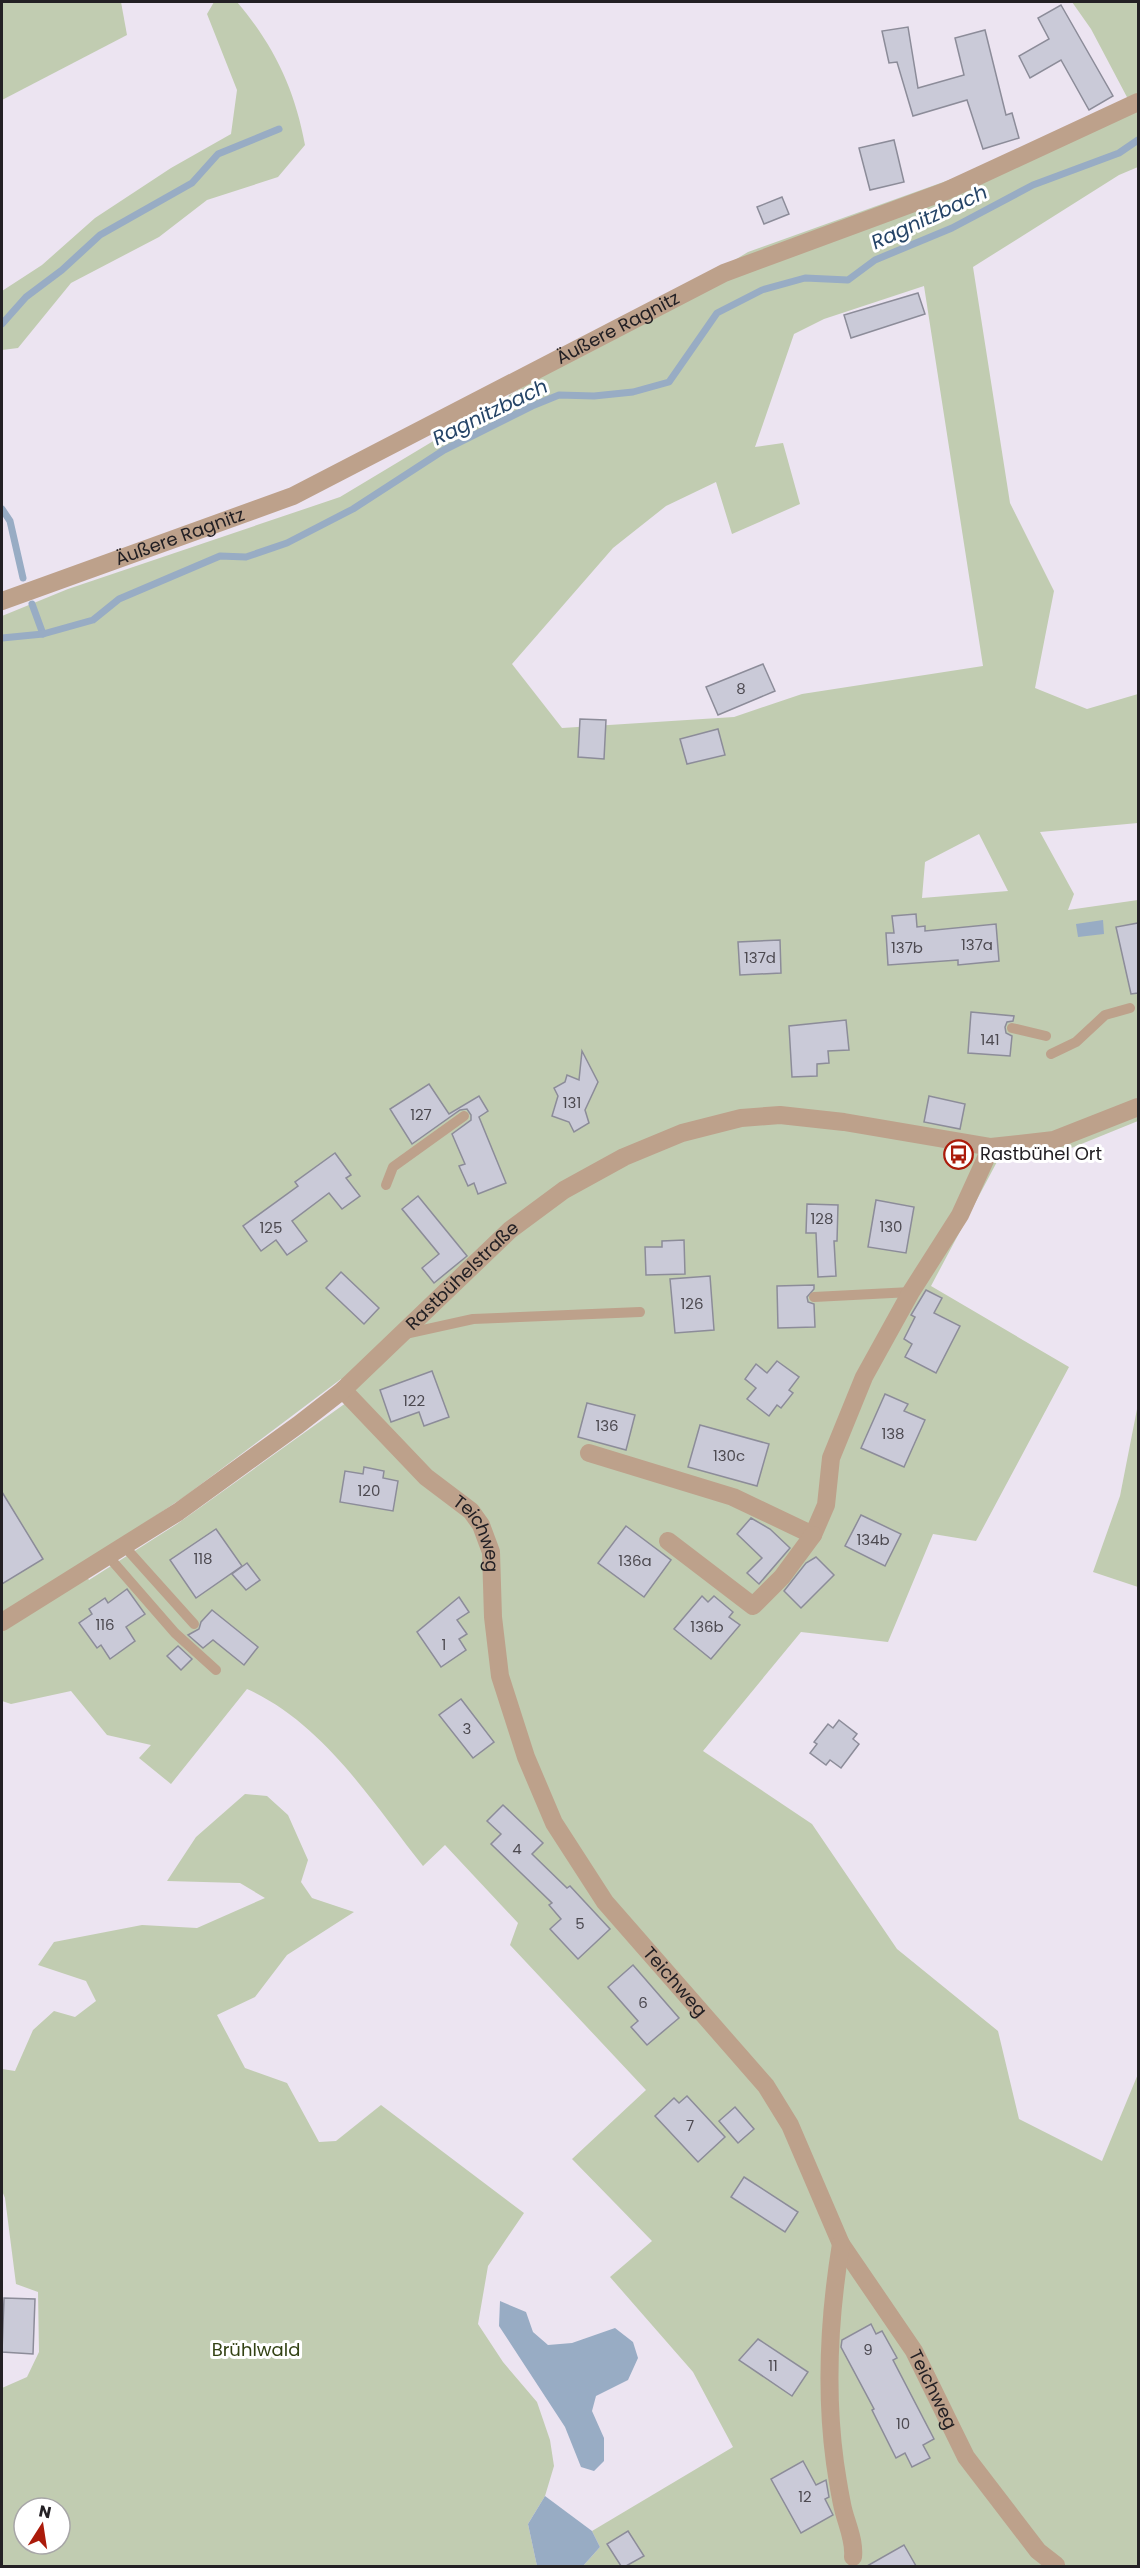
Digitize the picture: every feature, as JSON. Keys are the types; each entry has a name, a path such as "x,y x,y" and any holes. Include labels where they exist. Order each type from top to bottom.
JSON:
{"street":[{"name":"Äußere Ragnitz","path":"2,601 293,496 724,273 946,191 1138,102"},
{"name":"Rastbühelstraße","path":"2,1623 178,1512 343,1390 510,1230 564,1190 624,1157 682,1133 741,1118 780,1115 844,1122 991,1147 1054,1140 1138,1107"},
{"path":"668,1541 753,1606 782,1577 813,1535 826,1505 831,1458 864,1377 911,1292 960,1215 991,1147"},
{"name":"Teichweg","path":"343,1390 426,1477 471,1511 481,1525 491,1552 493,1617 500,1676 526,1757 554,1823 604,1902 766,2086 790,2125 842,2244 914,2351 966,2457 1038,2552 1056,2565"},
{"path":"589,1453 733,1497 813,1535"},
{"path":"842,2244 833,2294 828,2364 835,2460 842,2504 854,2548 853,2557"}],"lane":[{"path":"1051,1054 1076,1042 1105,1015 1130,1008"},
{"path":"1012,1028 1046,1036"},
{"path":"386,1185 393,1167 464,1116"},
{"path":"814,1297 911,1292"},
{"path":"402,1335 473,1319 640,1312"},
{"path":"116,1551 194,1624"},
{"path":"116,1551 175,1633 216,1670"}],"green space":[{"path":"2,2 121,2 127,35 2,100"},
{"path":"214,2 237,2 272,51 289,86 305,145 278,177 207,200 159,237 71,283 18,348 2,350 2,291 42,265 95,218 171,168 231,134 237,90 207,14"},
{"path":"1072,2 1138,2 1138,167 1119,175 973,267 1010,503 1054,591 1035,688 1087,709 1138,694 1138,823 1040,832 1074,894 1068,910 1138,900 1138,1121 1069,1149 999,1158 931,1286 1069,1367 976,1541 933,1534 888,1642 801,1632 703,1751 812,1824 897,1949 998,2031 1019,2119 1102,2161 1138,2074 1138,2566 583,2566 600,2547 592,2531 733,2447 693,2372 610,2277 652,2241 572,2159 646,2090 510,1945 518,1923 445,1845 423,1866 345,1767 300,1722 275,1704 247,1689 171,1784 139,1758 151,1745 107,1735 71,1691 11,1704 2,1701 2,616 68,589 340,497 748,252 960,176 1128,99 1091,29","holes":["924,286 983,666 802,694 734,717 562,728 512,664 613,548 666,506 716,482 732,534 800,504 783,443 755,447 794,334 824,319","979,834 1008,891 922,898 925,862","341,1379 357,1395 177,1524 89,1580 80,1566 184,1497"]},
{"path":"1138,1404 1138,1587 1093,1572 1120,1496"},
{"name":"Brühlwald","path":"245,1794 267,1796 288,1815 308,1860 301,1882 312,1898 354,1912 287,1955 255,1997 217,2015 245,2068 287,2083 319,2142 336,2141 381,2105 524,2213 488,2266 478,2324 503,2362 537,2402 550,2440 554,2466 545,2496 528,2524 537,2566 2,2566 2,2388 27,2377 39,2352 38,2292 16,2284 5,2198 2,2191 2,2069 15,2071 33,2030 54,2011 75,2017 96,2001 86,1981 38,1965 54,1942 142,1925 197,1928 265,1898 240,1883 167,1881 196,1837"}],"water":[{"path":"1103,920 1104,934 1078,937 1076,924"},
{"path":"500,2301 526,2312 533,2332 548,2345 572,2343 615,2328 633,2342 638,2358 628,2380 596,2396 592,2411 604,2438 604,2461 594,2471 581,2467 565,2427 499,2326"},
{"path":"545,2496 592,2531 600,2547 583,2566 537,2566 528,2524"}],"building":[{"path":"1061,5 1113,96 1089,110 1061,60 1030,78 1019,56 1049,39 1038,18"},
{"path":"908,27 918,88 964,75 955,38 985,30 1006,115 1012,113 1019,138 983,149 967,100 913,116 897,62 889,63 882,31"},
{"path":"894,140 904,182 870,190 859,148"},
{"path":"782,197 789,214 764,224 757,207"},
{"path":"918,293 925,314 851,338 844,315"},
{"path":"763,664 775,691 718,715 706,687"},
{"path":"580,719 606,720 604,759 578,757"},
{"path":"718,729 725,755 687,764 680,739"},
{"path":"916,914 917,927 925,926 925,931 996,924 999,961 958,965 958,960 888,965 886,933 894,933 892,916"},
{"path":"1138,923 1138,993 1131,994 1116,927"},
{"path":"780,940 781,973 740,975 738,942"},
{"path":"971,1012 1014,1016 1013,1021 1007,1022 1005,1027 1006,1033 1012,1036 1010,1056 968,1053"},
{"path":"846,1020 849,1050 828,1051 829,1063 817,1064 817,1076 792,1077 789,1026"},
{"path":"582,1051 598,1082 585,1110 589,1123 574,1132 569,1122 552,1116 558,1096 554,1088 565,1082 567,1075 579,1080"},
{"path":"429,1084 449,1114 479,1096 488,1111 479,1117 506,1183 478,1194 474,1183 468,1186 459,1166 465,1164 452,1134 471,1120 467,1109 460,1110 412,1144 390,1109"},
{"path":"929,1096 965,1104 960,1129 924,1122"},
{"path":"335,1153 351,1175 346,1178 360,1196 342,1209 329,1193 292,1221 307,1241 287,1255 276,1240 261,1251 243,1226 298,1186 295,1182"},
{"path":"418,1196 467,1256 434,1283 422,1268 439,1254 402,1209"},
{"path":"876,1200 914,1207 906,1253 868,1247"},
{"path":"807,1204 838,1205 837,1241 834,1241 836,1276 818,1277 816,1233 806,1233"},
{"path":"684,1240 685,1274 646,1275 645,1247 662,1247 662,1241"},
{"path":"341,1272 379,1308 364,1324 326,1288"},
{"path":"710,1276 714,1330 675,1333 670,1279"},
{"path":"814,1285 814,1289 807,1297 808,1302 814,1304 815,1327 778,1328 777,1286"},
{"path":"926,1290 942,1298 934,1313 960,1326 936,1373 905,1357 912,1344 904,1339 915,1317 911,1315"},
{"path":"777,1361 799,1377 789,1390 793,1393 781,1408 777,1405 769,1416 747,1399 756,1388 745,1379 756,1364 767,1373"},
{"path":"432,1371 449,1417 424,1426 419,1412 391,1422 380,1390"},
{"path":"885,1394 908,1404 904,1411 925,1420 904,1467 861,1448"},
{"path":"587,1403 635,1415 626,1450 578,1437"},
{"path":"700,1425 769,1444 757,1486 688,1467"},
{"path":"364,1467 384,1471 383,1478 398,1481 393,1511 340,1502 345,1471 363,1474"},
{"path":"2,1492 43,1559 2,1584"},
{"path":"861,1515 901,1534 885,1566 845,1546"},
{"path":"751,1518 770,1529 790,1548 759,1584 747,1573 762,1558 737,1534"},
{"path":"626,1526 671,1560 644,1597 598,1563"},
{"path":"216,1529 242,1566 196,1598 170,1560"},
{"path":"816,1557 834,1575 801,1608 784,1591 806,1563"},
{"path":"247,1563 260,1580 246,1590 232,1574"},
{"path":"127,1589 145,1614 126,1627 135,1641 110,1659 101,1645 97,1648 79,1623 92,1614 89,1609 105,1598 108,1603"},
{"path":"702,1596 708,1602 714,1596 733,1612 729,1617 740,1625 711,1659 674,1629"},
{"path":"459,1597 469,1612 457,1620 467,1634 459,1639 466,1650 441,1667 417,1632"},
{"path":"212,1610 258,1647 244,1665 213,1640 203,1648 188,1635 199,1629 201,1622"},
{"path":"178,1646 192,1659 181,1670 167,1656"},
{"path":"461,1699 494,1742 473,1758 439,1715"},
{"path":"839,1720 857,1734 853,1739 859,1744 841,1768 830,1760 826,1765 810,1753 817,1744 814,1742 828,1724 833,1728"},
{"path":"503,1805 543,1843 532,1854 567,1888 570,1886 610,1929 578,1959 550,1929 561,1919 549,1905 552,1903 491,1844 501,1834 487,1821"},
{"path":"633,1965 679,2018 647,2045 631,2027 638,2021 608,1987"},
{"path":"687,2096 725,2137 698,2162 655,2116 674,2098 679,2103"},
{"path":"735,2107 754,2129 738,2143 719,2121"},
{"path":"744,2177 798,2212 785,2232 731,2197"},
{"path":"4,2298 35,2299 33,2354 2,2352"},
{"path":"871,2324 876,2334 882,2331 897,2358 893,2360 934,2439 923,2445 930,2458 912,2467 905,2453 896,2458 872,2410 874,2409 841,2347 842,2340"},
{"path":"758,2339 808,2372 792,2396 739,2360"},
{"path":"803,2461 816,2485 826,2480 829,2497 825,2499 833,2515 801,2533 771,2479"},
{"path":"628,2531 644,2556 626,2566 621,2566 607,2544"},
{"path":"904,2545 916,2566 867,2566"}],"waterway":[{"path":"2,324 26,297 62,270 100,235 192,183 218,154 279,129"},
{"name":"Ragnitzbach","path":"2,638 43,634 93,620 119,599 220,556 246,557 287,543 353,509 444,450 559,395 594,396 633,392 669,382 717,313 762,290 805,278 848,280 875,260 952,228 1033,185 1119,153 1138,140"},
{"path":"2,509 10,521 23,578"},
{"path":"32,604 43,634"}],"place":[{"name":"Rastbühel Ort","path":"959,1154"}]}
